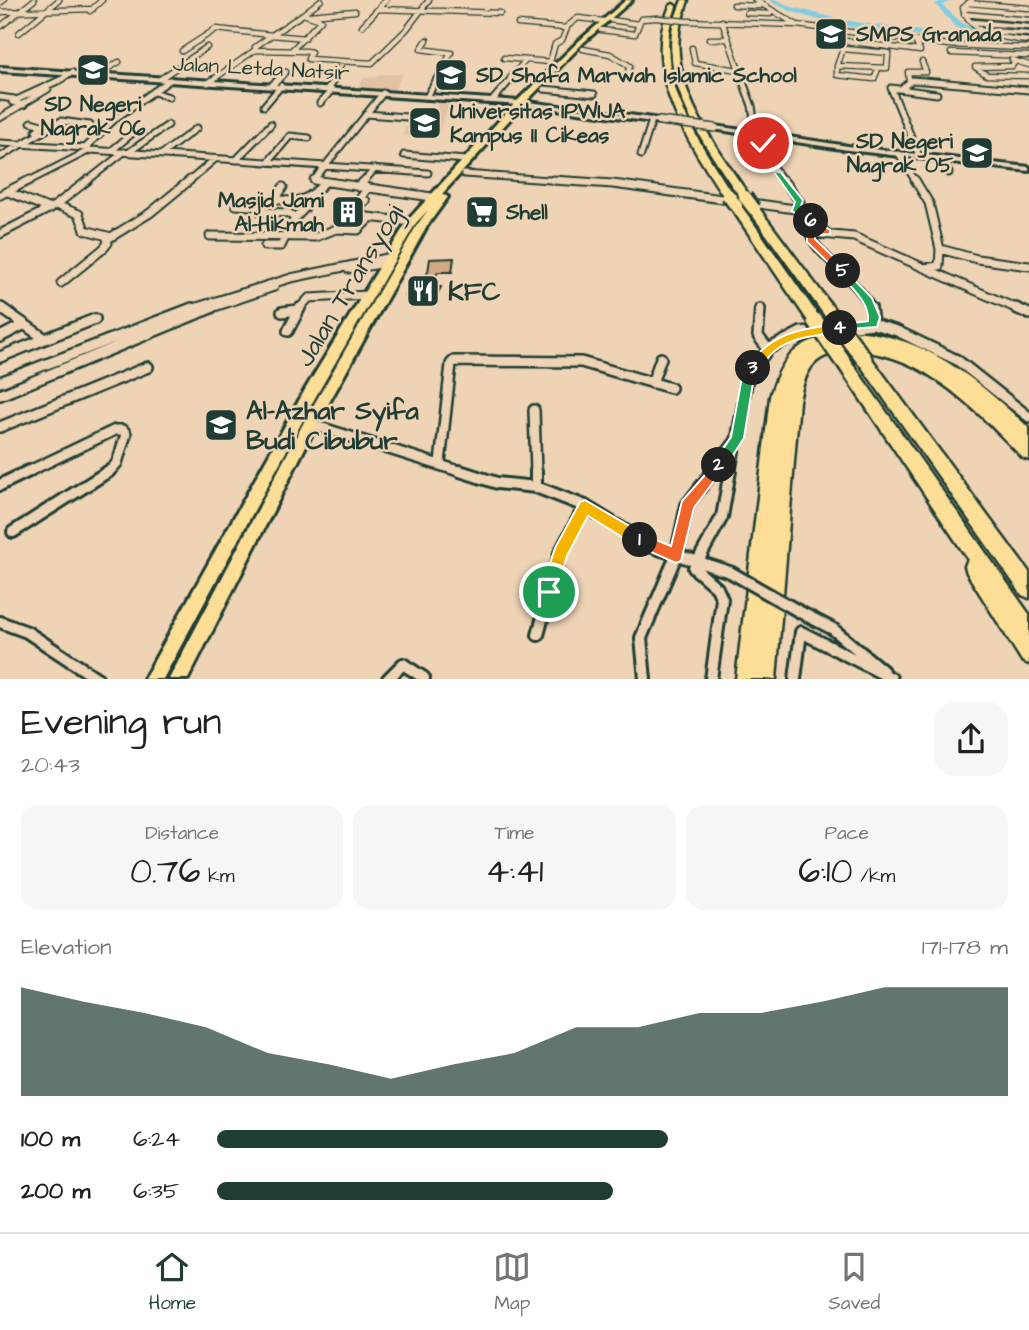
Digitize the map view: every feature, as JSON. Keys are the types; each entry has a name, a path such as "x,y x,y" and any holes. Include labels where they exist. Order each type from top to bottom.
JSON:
{"highway":[{"name":"Jalan Transyogi","path":"608,25 629,0"},
{"name":"Jalan Transyogi","path":"181,678 310,424 422,225 524,104 551,67 585,44 637,0"},
{"path":"676,0 667,23 664,41 670,81 693,138 842,360 1029,654"},
{"path":"685,0 676,23 675,42 681,81 736,199 754,209 1029,588"},
{"name":"Jalan Transyogi","path":"153,679 356,316 412,222 466,160 524,104 544,89 585,44"},
{"path":"356,316 370,319"},
{"path":"747,679 778,397 784,373 793,356 810,345 843,337 875,339 904,347 955,373 1029,438"},
{"path":"765,679 791,401 796,378 804,363 819,353 839,347 860,347 913,360 965,394 1029,453"},
{"path":"853,377 1029,631"}],"main road":[{"name":"Jalan Letda Natsir","path":"0,69 100,73 208,83 493,100 1029,169"}],"street":[{"path":"0,24 29,0"},
{"path":"0,24 34,0"},
{"path":"19,33 59,0"},
{"path":"68,11 81,0"},
{"path":"93,8 102,0"},
{"path":"255,47 321,0"},
{"path":"362,26 386,0"},
{"path":"208,83 255,50 294,50 311,52 307,59 372,62 429,0"},
{"path":"755,0 760,6"},
{"path":"1001,0 1029,2"},
{"path":"963,8 970,1 1029,8"},
{"path":"0,12 68,11 106,5"},
{"path":"734,5 760,6 792,18 797,25"},
{"path":"742,5 748,15 780,14"},
{"path":"963,8 970,21 984,30 994,36 1029,41 1027,34 984,30"},
{"path":"963,8 1029,14"},
{"path":"378,9 500,13"},
{"path":"303,14 355,11"},
{"path":"964,14 1029,20"},
{"path":"289,58 305,38 323,22 310,15"},
{"path":"37,19 52,18"},
{"path":"505,58 551,67 555,44 562,40 567,28 578,18 635,34 641,19 657,18 797,25 915,41 1029,48"},
{"path":"722,21 726,39 752,106 767,159 800,202 795,209"},
{"path":"970,21 1029,27"},
{"path":"518,24 567,28"},
{"path":"608,25 638,24"},
{"path":"182,51 216,29 305,38"},
{"path":"709,39 726,39"},
{"path":"831,39 920,52 915,41"},
{"path":"428,40 421,49 451,53 428,95"},
{"path":"585,44 611,54 630,67 628,72"},
{"path":"160,79 208,47"},
{"path":"692,48 695,63 738,70"},
{"path":"837,66 887,68 890,48"},
{"path":"878,69 877,77 873,79 839,76 837,66 842,49 888,55"},
{"path":"863,68 867,53"},
{"path":"951,53 1029,57"},
{"path":"1008,55 1014,63"},
{"path":"493,100 513,80 510,78 526,60"},
{"path":"320,103 339,74 342,61"},
{"path":"100,73 119,62"},
{"path":"909,80 906,75 908,72 926,72 922,62"},
{"path":"1029,65 1014,63 1012,66 975,67 986,75 1029,76"},
{"path":"0,118 72,72"},
{"path":"272,85 286,72"},
{"path":"0,195 88,149 92,140 128,108 170,80"},
{"path":"902,88 909,80"},
{"path":"909,80 1029,90"},
{"path":"264,106 281,86"},
{"path":"0,97 14,99 50,87"},
{"path":"919,156 905,116 891,88 937,94"},
{"path":"544,89 594,94"},
{"path":"154,92 169,97"},
{"path":"383,93 314,180 432,197"},
{"path":"14,99 15,103 24,105"},
{"path":"366,114 407,117"},
{"path":"641,155 656,120"},
{"path":"0,157 61,121 90,125"},
{"path":"12,144 42,127 31,122"},
{"path":"236,160 271,124"},
{"path":"0,234 53,207 127,152 169,125"},
{"path":"162,154 197,128"},
{"path":"111,151 134,132"},
{"path":"268,162 290,136 309,138"},
{"path":"0,143 428,173"},
{"path":"899,154 929,203 940,249 939,266 924,268"},
{"path":"404,155 466,160"},
{"path":"107,238 150,213 215,159"},
{"path":"942,159 949,173"},
{"path":"358,187 374,169"},
{"path":"464,174 613,184 795,209 827,233"},
{"path":"283,187 276,199 305,202 316,196 324,183"},
{"path":"366,201 359,200 367,188"},
{"path":"8,192 79,214 85,230 107,238"},
{"path":"265,246 281,246 295,218 305,208 305,202"},
{"path":"236,205 263,207 261,212 288,213 295,218"},
{"path":"359,216 412,222"},
{"path":"210,236 316,237 336,229 358,230 370,218"},
{"path":"873,324 875,317 868,301 810,240 810,233 855,237 1029,314"},
{"path":"61,283 103,249 108,243 107,238"},
{"path":"940,249 976,259 1029,266"},
{"path":"0,382 173,314 265,287 390,260"},
{"path":"0,395 183,318 265,287"},
{"path":"288,331 298,310 309,298 369,295"},
{"path":"0,308 44,338"},
{"path":"760,309 757,336 759,343 768,349"},
{"path":"282,312 298,310"},
{"path":"0,357 95,319"},
{"path":"711,679 722,600 717,588 694,568 722,517 748,377 768,349 801,332 873,324 904,332 950,353 1029,417"},
{"path":"0,337 23,325"},
{"path":"652,383 661,358"},
{"path":"440,463 451,364 454,361 581,362 671,388"},
{"path":"0,427 148,367"},
{"path":"534,410 536,488"},
{"path":"310,424 389,446 422,461 440,463 497,483 536,488 585,506 624,532 676,556 730,572 833,629 892,679"},
{"path":"0,485 115,430 123,430 126,434 117,463 105,476 13,532"},
{"path":"645,679 640,638 676,556 692,495 706,484 737,438"},
{"path":"538,635 560,554 585,506"},
{"path":"0,622 27,632 98,679"},
{"path":"795,679 801,632 892,679"},
{"path":"388,679 403,664 424,678"}],"shaded area":[{"path":"380,74 403,74 394,91 357,89 364,78 377,77"},
{"name":"Universitas IPWIJA Kampus II Cikeas","path":"440,97 452,98 437,137 402,136 414,110 435,111"}],"building":[{"path":"454,258 452,272 438,272 431,285 441,287 436,297 422,299 406,296 418,276 424,278 428,272 430,259"}],"waterway":[{"path":"772,0 814,16 842,22 932,35 979,38 978,34 959,25 938,4 951,0"}],"place":[{"name":"SMPS Granada","path":"831,34"},
{"name":"SD Negeri Nagrak 06","path":"93,70"},
{"name":"SD Shafa Marwah Islamic School","path":"451,75"},
{"name":"Universitas IPWIJA Kampus II Cikeas","path":"425,123"},
{"name":"SD Negeri Nagrak 05","path":"977,153"},
{"name":"Masjid Jami Al-Hikmah","path":"348,212"},
{"name":"Shell","path":"482,212"},
{"name":"KFC","path":"423,291"},
{"name":"Al-Azhar Syifa Budi Cibubur","path":"221,425"}],"route":[{"path":"549,592 560,554 585,506 594,515 624,532 676,556 687,505 692,495 706,484 730,444 737,438 748,377 757,361 768,349 801,332 873,324 875,317 868,301 840,268 810,240 810,233 827,232 795,209 800,202 767,159 763,143"}]}
